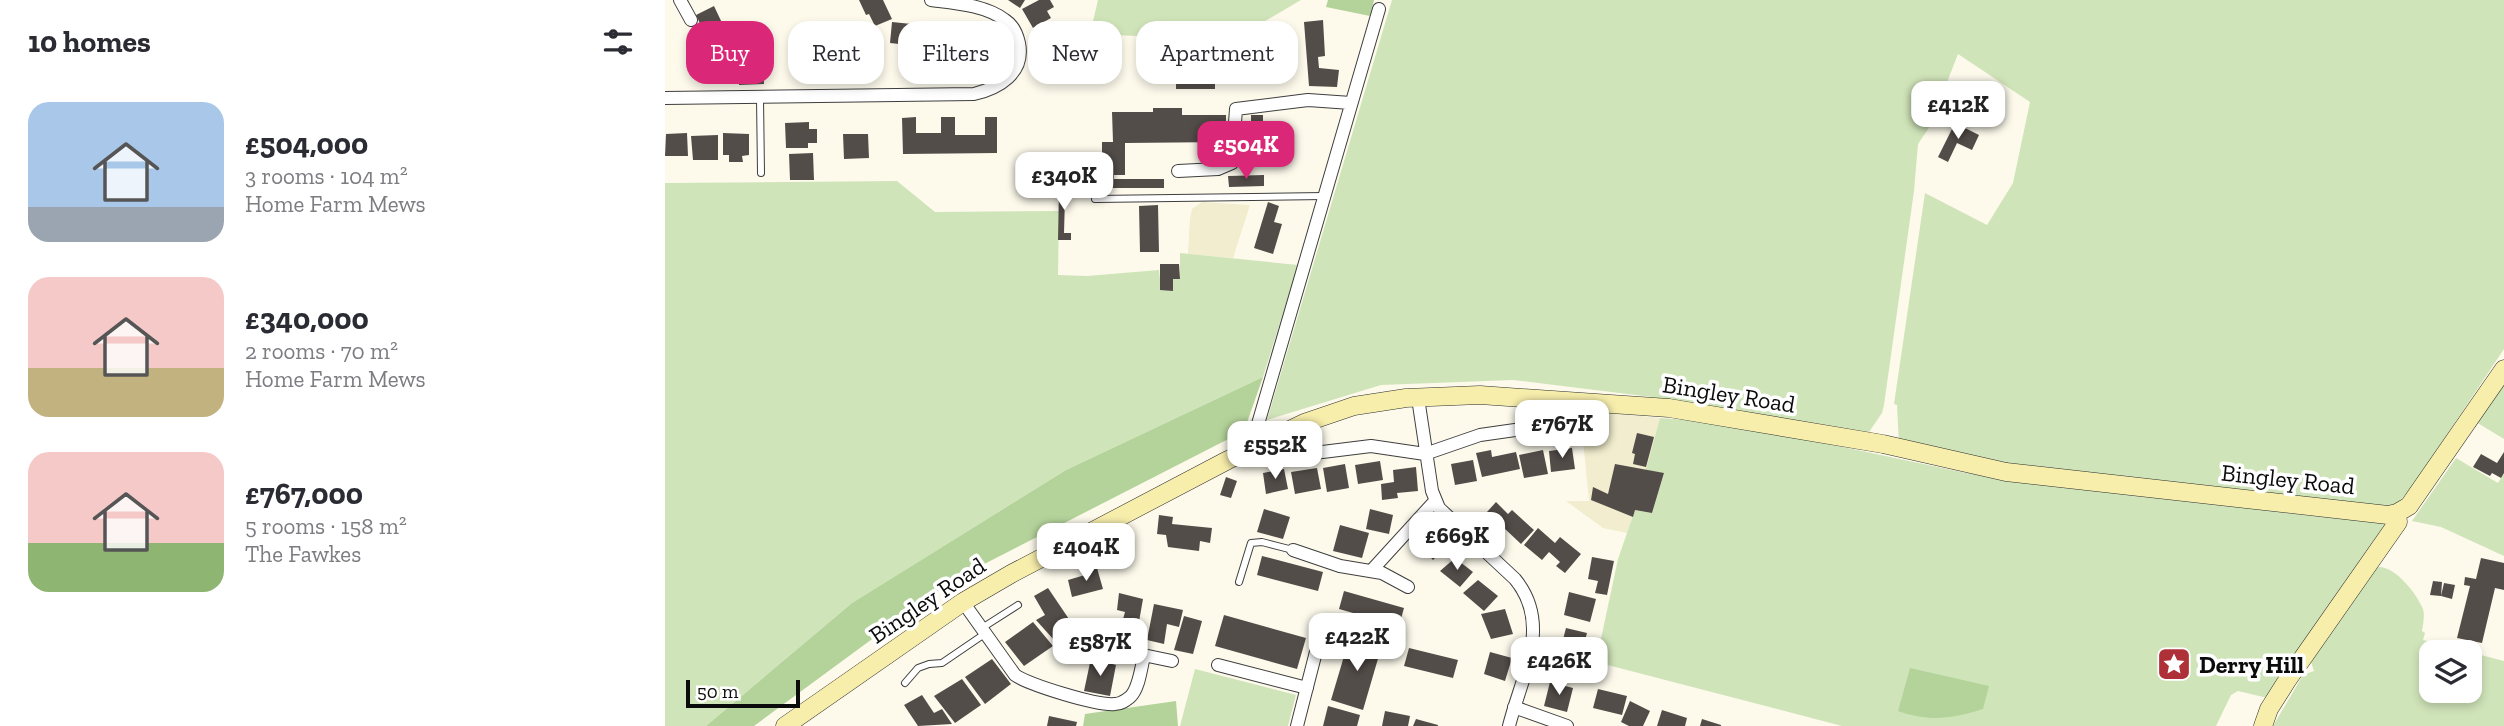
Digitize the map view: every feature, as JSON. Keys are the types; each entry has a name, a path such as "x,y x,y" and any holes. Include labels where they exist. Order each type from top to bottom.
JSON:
{"street":[{"path":"680,0 691,20"},
{"path":"665,98 974,94 993,89 1005,82 1017,68 1020,50 1017,33 1007,21 989,11 931,0"},
{"path":"1251,448 1379,9"},
{"path":"1178,171 1218,169 1232,163 1236,109 1308,100 1351,103"},
{"path":"2263,726 2269,709 2288,678 2398,522 2397,513 2409,506 2504,369"},
{"name":"Bingley Road","path":"792,724 963,602 1021,569 1251,448 1326,414 1354,406 1418,398 1504,396 1669,408 1883,444 2006,472 2397,513"},
{"path":"1418,398 1425,454 1435,501 1445,515 1515,579 1522,587 1532,611 1534,634 1531,651 1509,726"},
{"path":"1282,457 1371,446 1425,454 1480,435 1515,430 1554,430"},
{"path":"1371,570 1435,501"},
{"path":"1293,550 1340,566 1391,576 1408,587"},
{"path":"963,602 1015,675 1026,682 1109,704 1123,702 1133,694 1144,656"},
{"path":"1297,726 1318,644"},
{"path":"1124,651 1172,661"},
{"path":"1218,665 1307,688"},
{"path":"1514,707 1567,726"}],"lane":[{"path":"760,96 761,173"},
{"path":"1095,200 1324,195"},
{"path":"1239,582 1251,543 1262,542 1293,550"},
{"path":"905,683 918,668 942,663 1018,605"}],"shaded area":[{"path":"1202,202 1250,205 1233,258 1188,254 1192,209"},
{"path":"1580,410 1660,418 1647,469 1664,473 1652,513 1635,510 1627,533 1603,528 1566,501 1589,501"}],"green space":[{"path":"1098,0 1301,0 1265,21 1136,21 1136,36 1122,35 1122,21 1093,21"},
{"path":"1328,0 1374,0 1370,16 1326,7"},
{"path":"1392,0 2504,0 2504,349 2410,490 2397,503 2386,507 1975,460 1899,445 1897,405 1894,404 1925,193 1987,225 2013,183 2030,102 1958,54 1930,126 1918,144 1914,191 1884,405 1882,413 1867,435 1676,400 1513,380 1381,385 1267,420"},
{"path":"897,181 935,212 1059,211 1058,275 1087,276 1159,270 1160,279 1180,278 1180,253 1298,265 1263,377 1066,470 852,603 706,726 665,726 665,183"},
{"path":"1263,377 1244,431 951,581 754,726 706,726 852,603 1066,470"},
{"path":"2504,382 2504,439 2476,422"},
{"path":"1660,418 1729,423 1966,473 2313,516 2382,522 2388,526 2272,699 2238,691 2231,695 2216,726 1842,726 1596,662 1618,559 1635,510 1652,513 1664,474 1646,470"},
{"path":"2456,458 2498,483 2504,473 2504,556 2441,527 2412,521"},
{"path":"2379,567 2386,568 2405,582 2424,612 2422,631 2425,633 2423,640 2419,640 2419,703 2482,703 2482,655 2504,661 2504,726 2273,726 2303,675 2314,671 2311,662 2374,570"},
{"path":"1910,668 1989,686 1983,709 1941,718 1920,717 1898,711"},
{"path":"1195,669 1296,695 1288,726 1180,726"},
{"path":"1176,701 1178,726 1083,726 1085,714"}],"building":[{"path":"859,0 883,0 892,19 884,22 872,21 869,14 866,15"},
{"path":"1008,0 1025,0 1020,8"},
{"path":"1039,0 1050,0 1054,7 1047,11 1051,18 1046,21 1029,21 1022,9"},
{"path":"714,6 721,21 699,21 696,15"},
{"path":"1323,20 1325,56 1318,57 1319,68 1339,70 1337,87 1309,86 1304,22"},
{"path":"892,22 898,23 898,44 890,43"},
{"path":"1176,84 1215,84 1215,89 1176,89"},
{"path":"1153,108 1182,108 1182,115 1226,115 1226,142 1125,143 1125,175 1114,175 1114,179 1164,179 1164,188 1102,188 1102,142 1113,142 1112,112 1153,112"},
{"path":"1251,115 1263,115 1263,161 1251,161"},
{"path":"916,117 916,133 941,133 941,117 955,117 955,135 985,135 985,117 997,117 997,153 903,154 902,118"},
{"path":"809,122 809,129 817,129 817,143 808,143 808,148 786,148 785,123"},
{"path":"1955,123 1979,135 1972,150 1957,143 1948,162 1938,157"},
{"path":"687,133 688,156 665,156 666,134"},
{"path":"723,133 749,134 749,155 742,156 743,162 729,162 729,155 723,155"},
{"path":"843,134 868,134 869,158 844,159"},
{"path":"718,135 718,160 693,160 691,136"},
{"path":"813,153 814,180 790,180 789,154"},
{"path":"1264,175 1264,186 1229,187 1228,176"},
{"path":"1059,187 1073,187 1073,198 1065,198 1064,233 1071,233 1071,240 1058,240"},
{"path":"1268,202 1279,206 1274,222 1282,224 1273,254 1254,248"},
{"path":"1158,205 1159,252 1140,252 1139,206"},
{"path":"1160,264 1179,264 1180,279 1173,279 1173,291 1160,290"},
{"path":"1637,433 1654,437 1646,467 1633,464 1635,454 1632,453"},
{"path":"1572,448 1575,469 1551,472 1549,451"},
{"path":"1491,450 1492,457 1516,452 1520,469 1482,477 1476,453"},
{"path":"1543,450 1548,474 1524,478 1519,455"},
{"path":"2504,452 2504,473 2501,478 2492,473 2490,476 2473,467 2481,454 2497,463"},
{"path":"1473,460 1477,481 1455,485 1451,464"},
{"path":"1380,461 1383,480 1358,484 1355,465"},
{"path":"1345,464 1349,488 1327,492 1323,468"},
{"path":"1615,464 1664,473 1652,513 1635,510 1633,517 1591,500 1593,487 1608,494"},
{"path":"1416,467 1418,491 1397,493 1398,498 1382,500 1381,484 1394,482 1393,470"},
{"path":"1317,468 1321,489 1295,494 1291,472"},
{"path":"1284,469 1288,489 1266,494 1263,473"},
{"path":"1226,477 1237,481 1231,498 1220,495"},
{"path":"1496,502 1508,514 1512,510 1534,530 1521,544 1487,512"},
{"path":"1264,509 1290,517 1283,539 1257,532"},
{"path":"1370,509 1393,515 1389,534 1366,529"},
{"path":"1159,515 1173,517 1172,524 1212,528 1210,543 1200,541 1199,551 1168,547 1166,535 1157,534"},
{"path":"1340,525 1369,533 1362,558 1333,551"},
{"path":"1434,527 1450,543 1433,560 1418,544"},
{"path":"1538,528 1555,543 1560,537 1581,554 1565,573 1556,566 1560,562 1549,552 1542,560 1524,545"},
{"path":"1262,556 1323,572 1318,591 1257,575"},
{"path":"1592,557 1614,561 1607,595 1595,593 1598,581 1588,579"},
{"path":"1455,558 1473,572 1460,587 1440,571"},
{"path":"2481,558 2504,563 2504,590 2495,588 2482,643 2482,640 2457,638 2470,586 2464,585 2465,577 2476,579"},
{"path":"1097,568 1103,589 1072,597 1068,580"},
{"path":"1478,580 1498,596 1484,611 1463,593"},
{"path":"2433,581 2442,582 2441,596 2430,595"},
{"path":"2444,583 2455,585 2452,599 2441,596"},
{"path":"1048,588 1075,628 1054,640 1036,620 1045,615 1034,596"},
{"path":"1344,591 1404,608 1399,626 1339,609"},
{"path":"1569,592 1596,599 1590,622 1564,615"},
{"path":"1119,593 1143,599 1137,633 1120,630 1125,612 1117,610"},
{"path":"1154,604 1183,610 1179,627 1167,624 1164,644 1147,640"},
{"path":"1505,609 1513,634 1491,639 1481,614"},
{"path":"1224,615 1306,638 1297,669 1215,646"},
{"path":"1184,616 1202,621 1193,654 1174,650"},
{"path":"1033,622 1053,646 1024,666 1005,642"},
{"path":"1566,628 1587,633 1582,652 1561,647"},
{"path":"1350,636 1382,645 1363,710 1331,700"},
{"path":"1409,648 1458,660 1453,678 1404,666"},
{"path":"1490,652 1512,658 1505,681 1484,674"},
{"path":"1556,654 1582,662 1577,680 1551,673"},
{"path":"1091,658 1116,665 1110,696 1084,691"},
{"path":"992,659 1011,684 985,704 965,677"},
{"path":"962,679 981,705 955,723 934,696"},
{"path":"1550,682 1573,688 1567,712 1544,706"},
{"path":"1598,689 1627,696 1622,715 1593,708"},
{"path":"922,695 934,713 942,709 952,724 918,726 904,705"},
{"path":"1630,701 1650,711 1643,726 1629,726 1621,722"},
{"path":"1328,706 1360,715 1357,726 1323,726"},
{"path":"1662,710 1687,718 1685,726 1657,726"},
{"path":"1385,711 1410,716 1408,726 1382,726"},
{"path":"1049,716 1077,722 1076,726 1047,726"},
{"path":"1416,719 1438,725 1438,726 1413,726"},
{"path":"1702,719 1721,725 1721,726 1700,726"}],"place":[{"name":"Derry Hill","path":"2174,664"}]}
